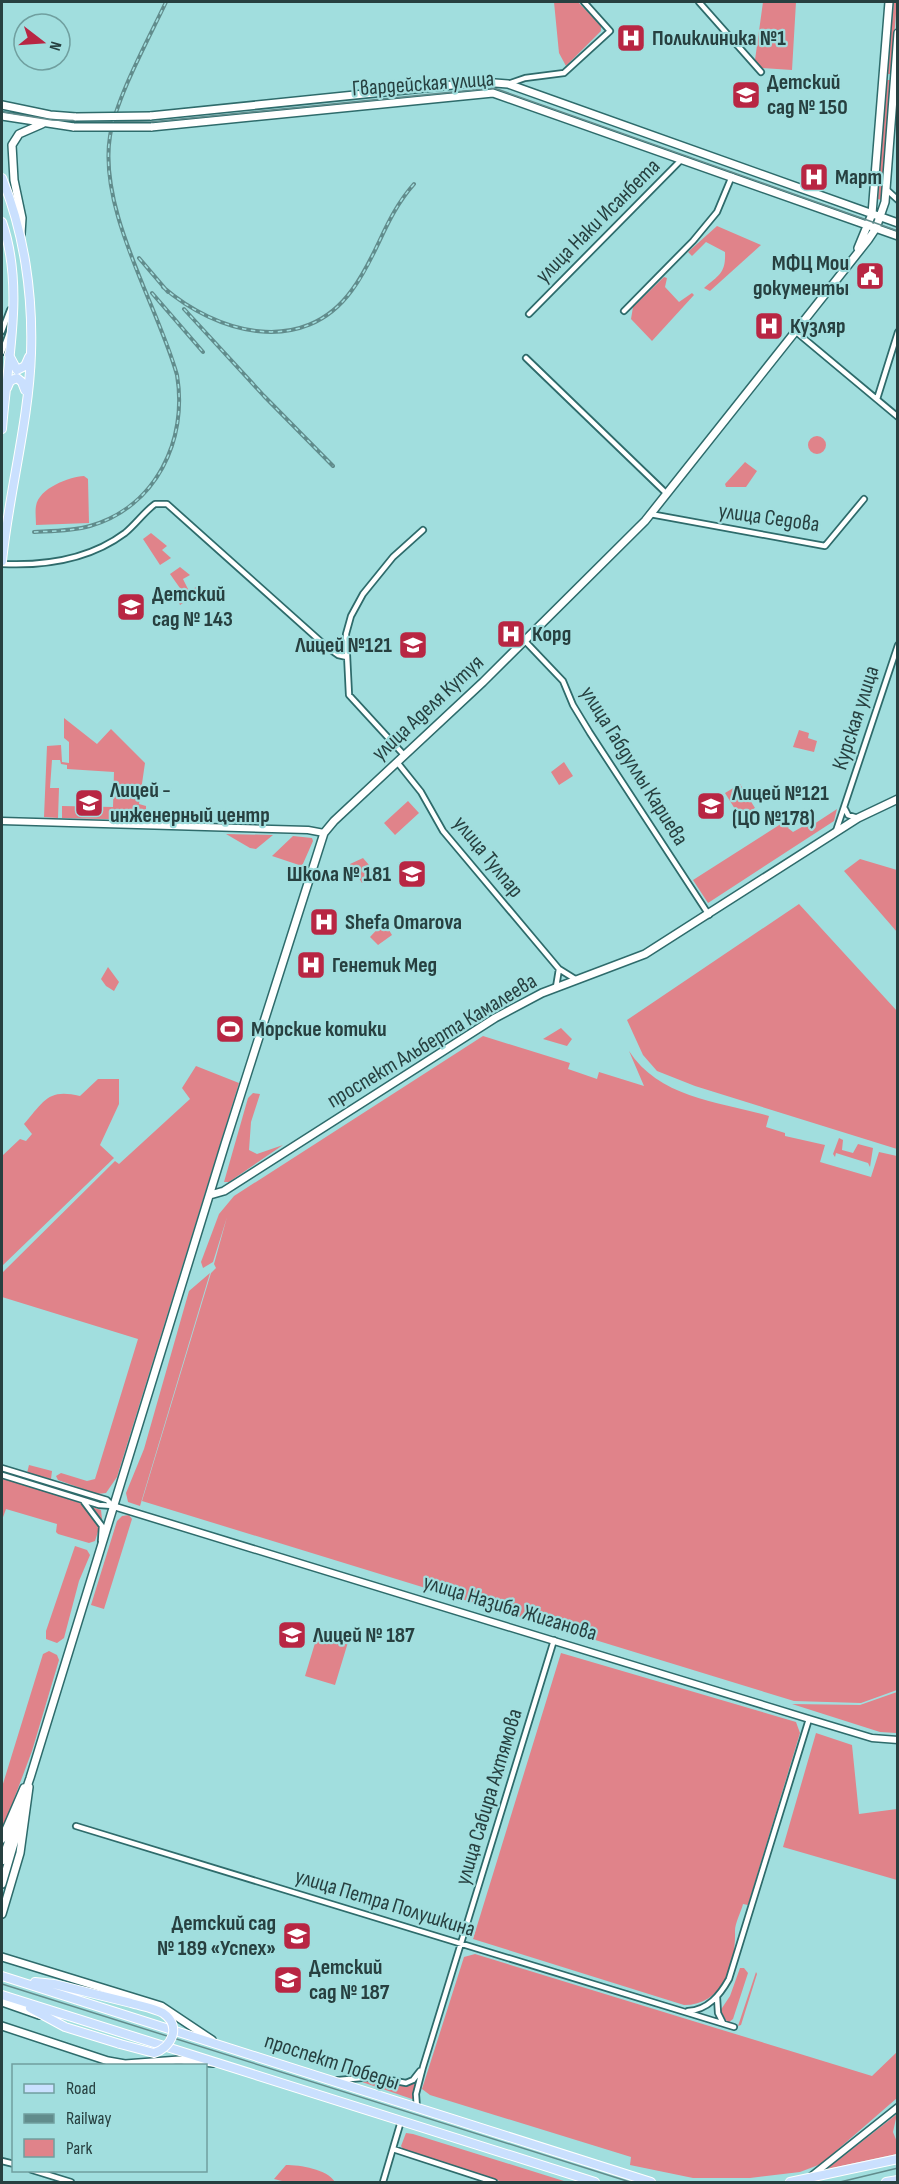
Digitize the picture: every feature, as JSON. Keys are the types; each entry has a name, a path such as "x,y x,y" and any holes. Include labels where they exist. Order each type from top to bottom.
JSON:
{"main road":[{"name":"улица Аделя Кутуя","path":"857,251 872,214 889,2"},
{"name":"улица Аделя Кутуя","path":"324,833 588,579 650,514 876,228 881,217 886,188 897,33"},
{"path":"884,77 894,77"},
{"name":"Гвардейская улица","path":"2,105 50,115 76,117 150,116 482,82 508,84 897,222"},
{"name":"Гвардейская улица","path":"2,116 42,124 74,127 151,127 493,93 897,236"},
{"path":"310,99 311,111"},
{"path":"2,562 31,355 30,313 21,237 22,218 14,180 12,146 19,134 42,124"},
{"path":"647,146 650,136"},
{"path":"2,178 21,237"},
{"path":"2,222 14,296 12,325 5,352 2,429"},
{"path":"5,352 17,370 25,366 31,355"},
{"path":"4,401 7,385 14,378 22,382 26,395"},
{"name":"проспект Альберта Камалеева","path":"210,1195 224,1191 495,1018 556,987 645,954 858,818 897,799"},
{"path":"2,1862 30,1779 324,833"},
{"path":"2,1839 17,1797 30,1779"},
{"path":"2,1884 21,1821 30,1779"},
{"path":"2,1914 20,1853 30,1779"},
{"path":"2,1957 161,2006 190,2028 219,2044"},
{"name":"проспект Победы","path":"2,1976 651,2182"},
{"path":"2,2002 120,2044 154,2053 168,2046 173,2037 171,2022 163,2013 131,2002 54,1984 18,1981"},
{"name":"проспект Победы","path":"2,1995 595,2182"},
{"path":"13,1998 54,2021"},
{"path":"2,2026 108,2061 125,2064 179,2060 218,2063"},
{"path":"790,2182 805,2181 897,2159"},
{"path":"886,2182 897,2180"}],"street":[{"path":"508,84 525,78 564,73 610,31 584,2"},
{"path":"699,2 761,72"},
{"name":"улица Наки Исанбета","path":"529,314 682,159"},
{"path":"624,311 693,241 717,212 732,176"},
{"path":"886,188 897,200"},
{"path":"2,331 14,296"},
{"path":"795,331 897,417"},
{"path":"877,399 897,332"},
{"path":"526,358 667,494"},
{"name":"улица Седова","path":"650,514 773,539 825,546 864,499"},
{"path":"2,562 57,561 83,555 117,538 155,504 167,504 328,648 346,657"},
{"path":"404,756 349,695 346,634 351,616 363,594 393,557 423,530"},
{"name":"улица Габдуллы Кариева","path":"524,640 563,681 573,705 589,732 709,915"},
{"name":"Курская улица","path":"835,833 897,645"},
{"name":"улица Тулпар","path":"397,762 421,792 441,828 559,969 575,979"},
{"name":"Курская улица","path":"847,801 846,814 858,818"},
{"path":"2,821 324,833"},
{"path":"556,987 559,969"},
{"path":"2,1467 107,1500 113,1506"},
{"path":"2,1475 105,1507 113,1506"},
{"path":"82,1500 93,1511 102,1526 100,1551"},
{"name":"улица Назиба Жиганова","path":"113,1506 872,1738 897,1740"},
{"name":"улица Сабира Ахтямова","path":"417,2108 416,2094 423,2067 554,1640"},
{"path":"684,2012 696,2011 717,1997 729,1979 809,1719"},
{"name":"улица Петра Полушкина","path":"76,1826 734,2027"},
{"path":"717,1997 718,2013 725,2024"},
{"path":"335,2080 374,2077 406,2083 416,2078 423,2067"},
{"path":"805,2181 897,2107"},
{"path":"383,2182 401,2121"},
{"path":"393,2149 494,2182"},
{"path":"39,2172 71,2182"}],"green space":[{"path":"554,2 578,2 601,26 601,31 566,66 559,53"},
{"path":"763,2 796,2 792,70 762,68 755,60"},
{"path":"894,2 897,2 891,74 887,74"},
{"path":"886,80 891,80 881,200 878,199"},
{"path":"717,226 761,245 710,291 704,288 723,269 725,252 706,242 692,256 688,252"},
{"path":"664,277 667,278 665,287 679,302 692,293 694,295 652,341 631,319 633,307"},
{"path":"817,436 823,439 826,445 823,451 817,454 811,451 808,445 811,439"},
{"path":"745,462 757,471 746,487 726,487 725,484"},
{"path":"84,476 88,479 89,523 36,525 36,506 43,494 63,481"},
{"path":"151,533 167,546 162,550 171,558 160,565 143,539"},
{"path":"180,567 190,575 183,579 189,591 198,586 202,590 180,605 176,595 182,591 170,574"},
{"path":"64,718 97,744 111,729 145,763 139,804 146,806 146,815 149,817 147,820 62,818 62,806 113,807 114,772 67,769 67,765 61,764 60,760 52,760 50,788 59,788 58,818 44,817 47,746 61,745 62,762 69,763 69,742 64,738"},
{"path":"799,730 809,733 808,738 817,741 814,752 793,747"},
{"path":"564,762 573,776 559,785 551,772"},
{"path":"740,784 755,808 740,817 725,793"},
{"path":"408,801 419,813 395,835 384,823"},
{"path":"837,809 834,821 708,903 693,880 787,820 791,824 788,828 793,832 809,823 811,826"},
{"path":"226,834 273,835 256,849"},
{"path":"293,836 312,838 313,841 302,866 272,856"},
{"path":"363,858 375,872 362,883 350,864"},
{"path":"860,859 897,870 897,932 844,871"},
{"path":"799,904 897,1011 897,1149 695,1086 657,1071 643,1055 627,1020"},
{"path":"384,922 392,935 378,945 370,937"},
{"path":"108,967 119,982 114,991 101,979"},
{"path":"561,1028 572,1039 567,1046 543,1039"},
{"path":"483,1036 570,1063 568,1069 597,1079 599,1072 644,1086 629,1051 642,1067 674,1089 711,1102 769,1116 766,1127 785,1133 785,1136 825,1145 820,1162 871,1177 879,1152 897,1156 897,1690 861,1703 794,1701 142,1501 211,1273 216,1268 214,1264 227,1217 213,1262 203,1268 201,1262 219,1214 234,1196"},
{"path":"196,1066 239,1083 117,1477 106,1493 97,1494 58,1480 56,1476 61,1473 87,1481 95,1479 138,1339 2,1297 2,1273 115,1161 119,1164 190,1099 182,1088"},
{"path":"98,1079 119,1079 119,1104 100,1145 114,1158 2,1266 2,1156 20,1139 26,1141 32,1134 24,1124 48,1098 61,1094 80,1096"},
{"path":"253,1093 260,1094 251,1122 249,1150 257,1154 283,1145 229,1182 224,1182 248,1098"},
{"path":"839,1138 843,1140 842,1150 853,1153 858,1144 873,1148 870,1167 868,1163 836,1153 835,1157 833,1154"},
{"path":"210,1273 140,1506 128,1502 126,1493 144,1449 189,1291"},
{"path":"29,1465 52,1471 51,1479 27,1473"},
{"path":"2,1477 101,1510 102,1519 95,1541 89,1543 58,1534 57,1524 6,1509 2,1520"},
{"path":"129,1515 132,1519 104,1609 91,1605 117,1521 122,1516"},
{"path":"75,1546 87,1550 90,1555 79,1581 64,1638 57,1643 46,1639 46,1631"},
{"path":"319,1630 349,1639 335,1685 305,1676"},
{"path":"49,1651 57,1655 59,1660 32,1751 2,1831 2,1787 43,1654"},
{"path":"561,1653 796,1722 800,1733 748,1905 743,1904 737,1921 730,1968 718,1990 709,1998 698,2003 684,2005 473,1939"},
{"path":"897,1692 896,1733 880,1732 792,1704 860,1705"},
{"path":"816,1733 852,1745 859,1814 897,1809 897,1880 783,1847"},
{"path":"475,1954 872,2076 897,2052 897,2098 821,2164 800,2172 750,2178 693,2178 630,2165 631,2157 430,2095 422,2089 464,1957"},
{"path":"740,1968 744,1968 748,1973 733,2019 728,2023 720,2011 730,1996"},
{"path":"756,1972 741,2025 738,2026"},
{"path":"418,2078 415,2100 359,2081 381,2079 404,2085"},
{"path":"897,2114 893,2132 897,2142 897,2154 827,2169"},
{"path":"406,2133 567,2182 503,2182 403,2149 401,2146"},
{"path":"286,2165 320,2171 335,2182 286,2182 274,2179"}],"tram line":[{"path":"2,112 52,120 150,122 494,88 898,231"},
{"path":"2,1984 630,2182"},
{"path":"840,2182 898,2168"}],"railway":[{"path":"34,532 83,528 113,517 133,504 149,487 162,468 172,446 179,399 177,375 121,225 113,195 109,165 113,121 134,68 166,2"},
{"path":"163,287 184,303 233,326 259,331 285,331 309,325 332,311 352,290 395,210 414,184"},
{"path":"139,258 168,292"},
{"path":"152,293 203,352"},
{"path":"184,309 264,396 333,466"}],"place":[{"name":"Поликлиника №1","path":"631,38"},
{"name":"Детский сад № 150","path":"746,95"},
{"name":"Март","path":"814,177"},
{"name":"МФЦ Мои документы","path":"870,276"},
{"name":"Кузляр","path":"769,326"},
{"name":"Детский сад № 143","path":"131,607"},
{"name":"Корд","path":"511,634"},
{"name":"Лицей №121","path":"413,645"},
{"name":"Лицей - инженерный центр","path":"89,803"},
{"name":"Лицей №121 (ЦО №178)","path":"711,806"},
{"name":"Школа № 181","path":"412,874"},
{"name":"Shefa Omarova","path":"324,922"},
{"name":"Генетик Мед","path":"311,965"},
{"name":"Морские котики","path":"230,1029"},
{"name":"Лицей № 187","path":"292,1635"},
{"name":"Детский сад № 189 «Успех»","path":"297,1936"},
{"name":"Детский сад № 187","path":"288,1980"}]}
